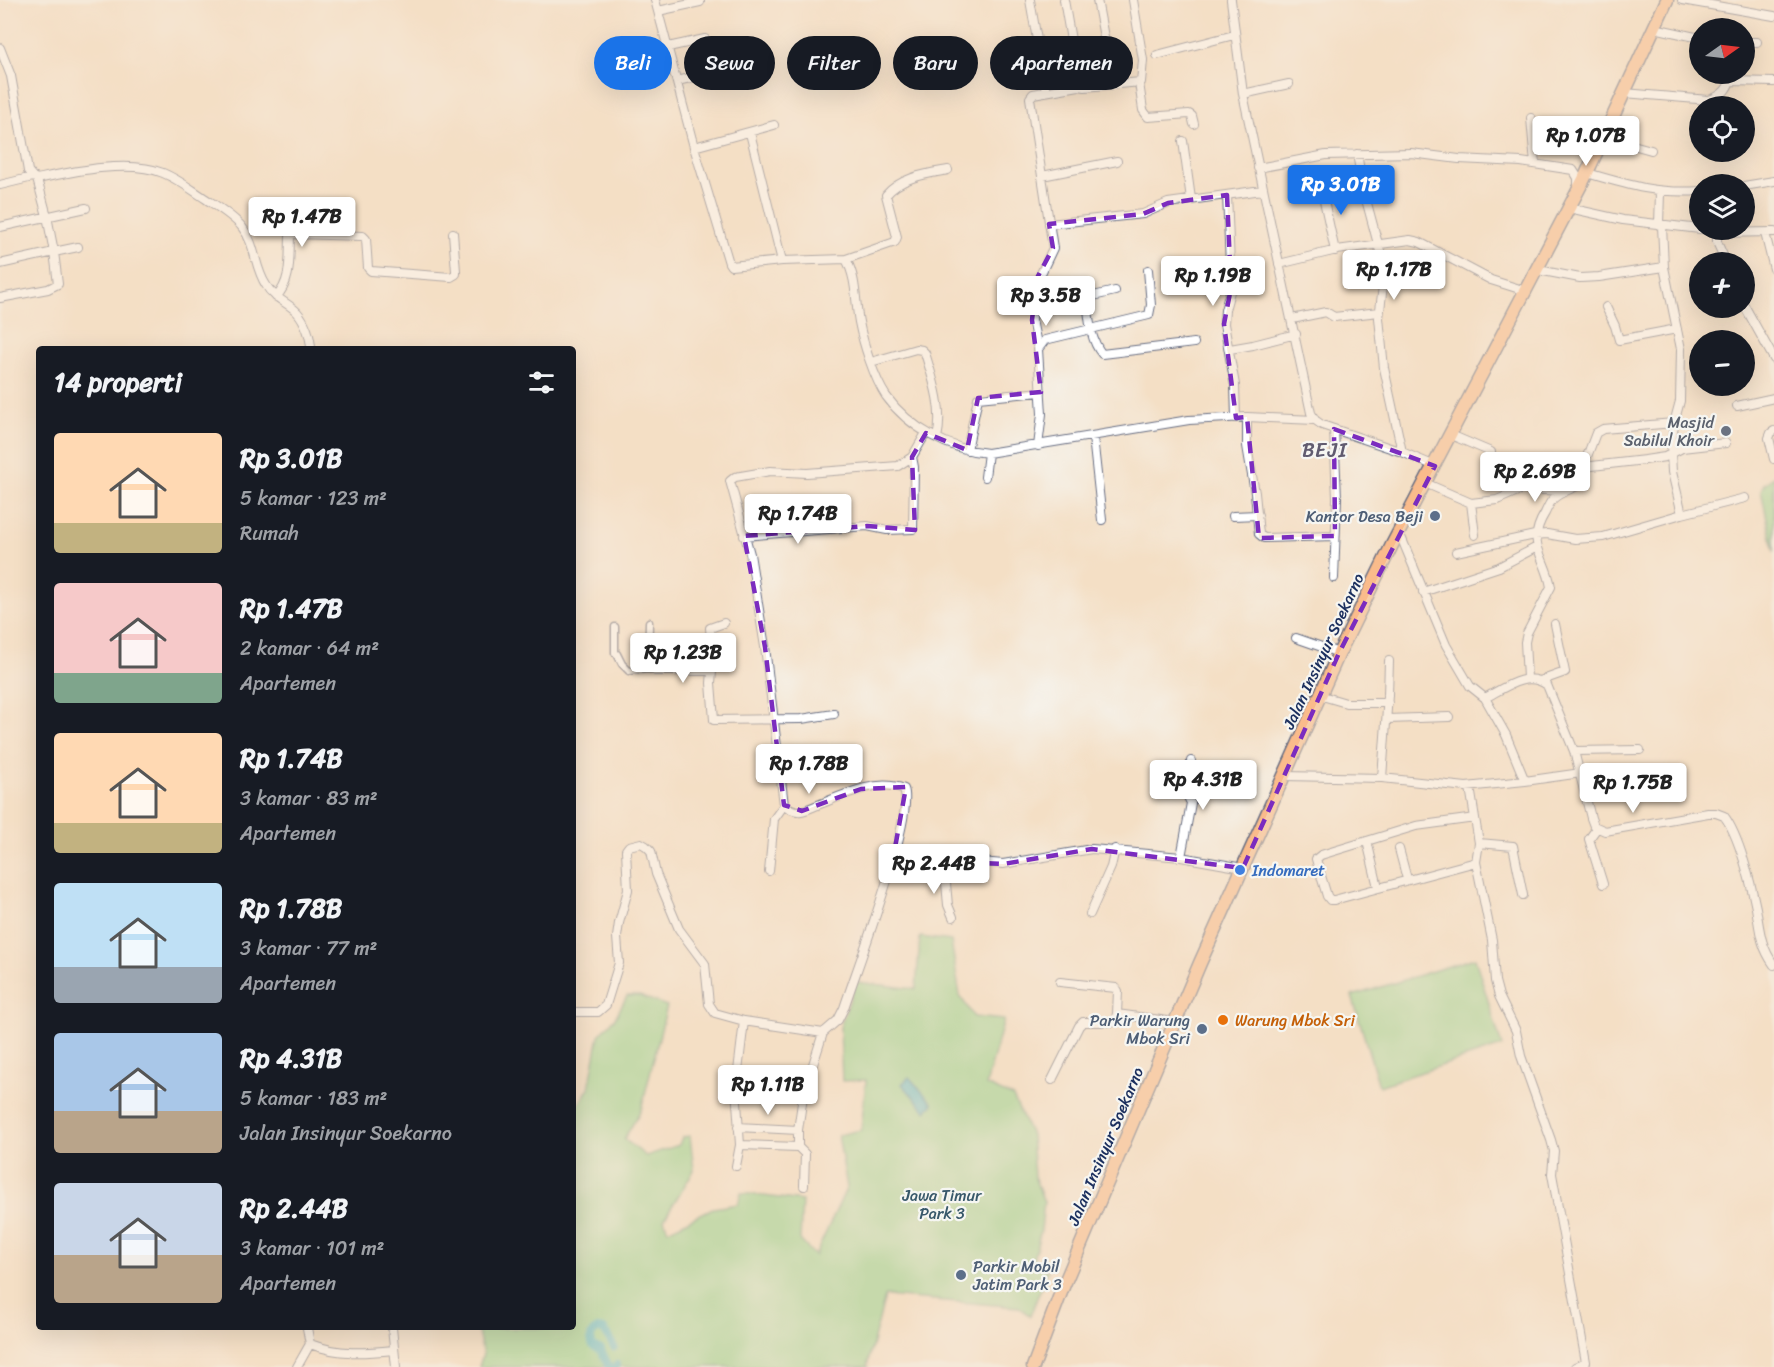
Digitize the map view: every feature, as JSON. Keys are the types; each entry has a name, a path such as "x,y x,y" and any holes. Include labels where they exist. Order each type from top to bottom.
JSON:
{"main road":[{"name":"Jalan Insinyur Soekarno","path":"1033,1367 1063,1287 1175,1022 1339,652 1399,532 1587,173 1667,0"}],"street":[{"path":"655,0 665,36"},
{"path":"1030,0 1046,91"},
{"path":"1064,0 1070,36"},
{"path":"1096,0 1103,36"},
{"path":"1133,0 1143,60 1142,80 1139,83 1143,110 1148,117 1153,118 1189,114 1194,124"},
{"path":"1231,0 1243,94 1262,190 1296,334 1306,393 1315,420"},
{"path":"1682,0 1774,16"},
{"path":"658,11 700,2"},
{"path":"1654,28 1689,36"},
{"path":"1157,56 1234,35"},
{"path":"0,48 11,76 28,171 35,178 47,216 58,285 0,298"},
{"path":"672,62 694,147 731,266 782,261 846,259 895,242 897,237 886,195 888,191 899,182 923,174 948,170"},
{"path":"677,81 684,79"},
{"path":"1755,80 1774,82"},
{"path":"1133,83 1139,83"},
{"path":"1243,94 1288,84"},
{"path":"1624,93 1710,100 1721,96 1727,84"},
{"path":"1038,446 1042,414 1041,392 1038,349 1032,320 1035,286 1053,248 1030,98 1033,94 1053,90"},
{"path":"1531,118 1535,164"},
{"path":"694,147 774,125"},
{"path":"750,133 782,261"},
{"path":"1604,138 1651,150"},
{"path":"1183,141 1191,199"},
{"path":"1258,168 1326,155 1411,153 1535,164 1573,170 1578,178 1578,190"},
{"path":"1357,154 1364,192 1386,273 1379,312 1384,368 1402,452"},
{"path":"1042,176 1117,161"},
{"path":"0,185 89,169 137,168 161,172 185,185 241,226 250,239 260,275 267,288 297,312 303,322 310,346"},
{"path":"1587,173 1641,189 1660,192 1689,191"},
{"path":"1755,184 1774,181"},
{"path":"1321,188 1335,250"},
{"path":"1049,224 1143,214 1168,203 1262,190"},
{"path":"1660,192 1660,226 1664,267 1681,350 1680,401 1674,423 1671,453 1672,472 1682,514"},
{"path":"1227,195 1231,288 1224,324 1235,385 1236,417"},
{"path":"0,227 86,208"},
{"path":"1569,208 1623,220 1689,228"},
{"path":"1755,233 1774,232"},
{"path":"276,297 284,289 287,280 290,237 295,233 364,236 368,268 371,271 451,277 456,274 453,233"},
{"path":"1765,233 1774,269"},
{"path":"1279,264 1335,250 1401,240 1419,242 1491,280 1526,291"},
{"path":"0,264 78,247"},
{"path":"846,259 856,292 859,323 871,362 886,395 903,414 926,433 968,450 988,453 1189,420 1247,417 1315,420 1322,425 1402,452 1435,466"},
{"path":"1538,270 1580,278 1599,278 1664,267"},
{"path":"1038,349 1045,340 1149,315 1148,270"},
{"path":"1114,291 1089,297 1087,300 1091,329 1096,346 1102,354 1194,343"},
{"path":"1605,307 1619,340 1677,329"},
{"path":"1292,319 1326,312 1335,317 1379,312"},
{"path":"1751,318 1774,359"},
{"path":"1230,349 1296,334"},
{"path":"871,362 916,349 925,353 935,383 939,428 937,438"},
{"path":"968,450 978,398 1041,392"},
{"path":"1737,406 1774,398"},
{"path":"1247,417 1248,456 1259,534 1264,537 1335,536"},
{"path":"1527,678 1525,642 1527,633 1551,587 1535,535 1537,525 1552,500 1563,491 1584,482 1583,467 1596,433 1602,429 1674,423"},
{"path":"1334,429 1337,498 1334,578"},
{"path":"1774,431 1769,438 1774,459"},
{"path":"769,871 774,819 784,805 775,719 750,554 730,481 735,477 770,471 807,472 898,466 912,457 926,433"},
{"path":"1451,435 1491,452 1490,479"},
{"path":"1093,437 1102,520"},
{"path":"1583,467 1645,460 1682,448 1726,443"},
{"path":"985,477 988,453"},
{"path":"744,536 867,526 887,530 913,529 912,457"},
{"path":"1425,483 1471,502 1497,500 1522,489 1563,491"},
{"path":"1456,552 1535,535 1547,534 1575,539 1603,537 1745,498"},
{"path":"1471,502 1474,535"},
{"path":"1233,516 1258,515"},
{"path":"1399,532 1446,645 1470,686 1485,698 1506,735 1525,781"},
{"path":"1423,592 1499,567 1538,547"},
{"path":"649,622 651,670"},
{"path":"724,623 710,628 714,720 801,719 834,714"},
{"path":"1540,681 1565,672 1556,624"},
{"path":"615,627 615,653 623,667 629,671 712,671"},
{"path":"1296,638 1339,652"},
{"path":"1382,777 1389,661"},
{"path":"1485,698 1527,678 1540,681 1549,689 1574,751 1591,818 1597,828 1605,831 1620,829 1708,813 1724,816 1735,836 1747,875 1756,909 1760,937 1774,965"},
{"path":"1319,696 1346,703 1388,703"},
{"path":"1387,719 1449,717"},
{"path":"1574,751 1640,750"},
{"path":"1181,857 1191,803 1187,795 1191,761"},
{"path":"1285,776 1382,777 1470,787 1581,772"},
{"path":"784,805 794,811 802,811 874,786 904,789 906,807 893,859 844,1008 838,1020 823,1033 803,1096 798,1148"},
{"path":"1470,787 1479,843 1476,862 1492,940 1498,996 1516,1031 1521,1056 1554,1151 1552,1174 1586,1362 1575,1367"},
{"path":"1475,818 1416,826 1322,855 1316,859 1326,896 1330,900 1476,862"},
{"path":"1597,828 1589,839 1603,884"},
{"path":"1367,841 1378,887"},
{"path":"576,1012 598,1012 606,1005 619,963 617,937 628,890 626,850 629,846 641,843 651,852 656,874 680,929 705,964 711,1009 721,1016 744,1021 823,1033"},
{"path":"1479,843 1513,846 1523,895"},
{"path":"893,859 1003,864 1077,850 1115,849 1243,868"},
{"path":"1090,914 1111,867 1115,849"},
{"path":"1400,849 1407,879"},
{"path":"944,862 948,906 953,917"},
{"path":"1052,1080 1081,1023 1086,1021 1114,1022 1117,1014 1118,991 1116,988 1060,982"},
{"path":"1117,1014 1175,1022"},
{"path":"736,1166 740,1145 736,1088 744,1021"},
{"path":"738,1127 798,1130"},
{"path":"740,1145 798,1148 805,1154 804,1186"},
{"path":"297,1367 310,1344 307,1330"},
{"path":"392,1330 396,1367"},
{"path":"310,1344 338,1352 370,1353 394,1350"}],"highlighted area":[{"path":"1227,195 1231,288 1224,324 1236,418 1247,417 1259,538 1335,536 1334,429 1435,466 1339,653 1243,868 1092,849 1003,864 893,859 906,787 861,789 802,811 784,805 765,647 744,536 867,526 915,530 912,457 926,433 967,450 978,398 1041,392 1032,320 1037,278 1053,248 1049,224 1143,214 1168,203"}],"green space":[{"path":"1774,477 1774,552 1761,490 1764,484"},
{"name":"Jawa Timur Park 3","path":"920,937 951,941 960,996 974,1017 1004,1020 986,1085 1013,1097 1031,1135 1034,1176 1044,1202 1041,1230 1034,1256 1038,1267 1048,1270 1030,1316 1019,1307 885,1296 867,1366 869,1367 479,1367 483,1354 477,1330 576,1330 576,1107 589,1088 599,1035 615,1018 627,996 640,996 667,1006 641,1110 624,1139 646,1156 679,1145 682,1137 690,1136 694,1170 664,1219 668,1230 713,1208 738,1204 741,1193 802,1201 800,1240 815,1256 847,1187 838,1135 861,1130 866,1080 842,1081 840,1027 856,982 916,989"},
{"path":"1475,958 1502,1046 1379,1086 1352,996"}],"water":[{"path":"909,1077 933,1104 926,1111 902,1084"}],"waterway":[{"path":"609,1367 601,1350 593,1346 592,1334 598,1329 604,1330 614,1347"}],"place":[{"name":"Masjid Sabilul Khoir","path":"1726,431"},
{"name":"Kantor Desa Beji","path":"1435,516"},
{"name":"Indomaret","path":"1240,870"},
{"name":"Warung Mbok Sri","path":"1223,1020"},
{"name":"Parkir Warung Mbok Sri","path":"1202,1029"},
{"name":"Parkir Mobil Jatim Park 3","path":"961,1275"}],"district":[{"name":"BEJI","path":"1325,450"}]}
